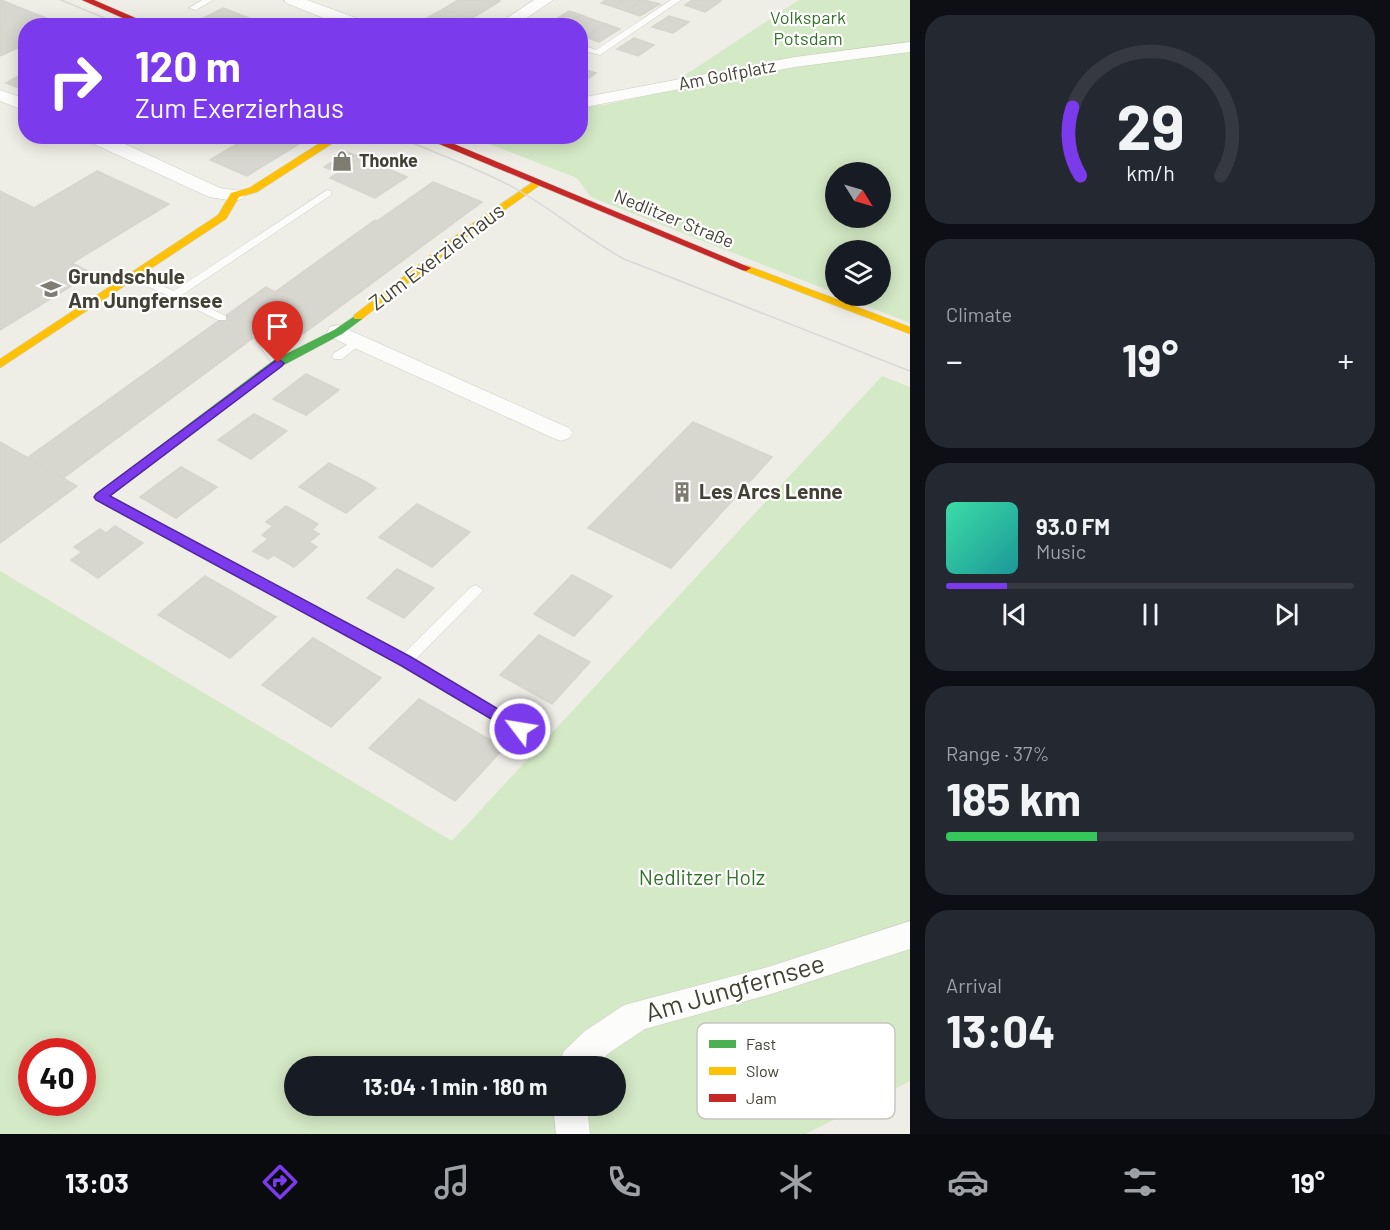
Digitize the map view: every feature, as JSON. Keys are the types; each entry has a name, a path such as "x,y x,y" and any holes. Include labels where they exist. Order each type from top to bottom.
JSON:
{"street":[{"path":"86,0 130,18"},
{"path":"293,0 340,18"},
{"path":"520,18 545,0"},
{"name":"Am Golfplatz","path":"588,101 795,62 910,47"},
{"path":"0,95 18,103"},
{"path":"109,144 216,193 235,195 253,190 326,144"},
{"name":"Nedlitzer Straße","path":"444,144 768,277 910,331"},
{"name":"Zum Exerzierhaus","path":"520,729 405,661 101,497 278,363 348,336 467,232 536,183"},
{"path":"0,364 222,217 235,195"},
{"path":"348,336 561,433"},
{"name":"Am Jungfernsee","path":"582,1056 597,1042 636,1016 768,981 910,935"},
{"path":"571,1116 573,1134"}],"lane":[{"path":"193,8 209,0"},
{"path":"588,50 597,53 677,0"},
{"path":"174,296 327,193"},
{"path":"134,277 222,318"},
{"path":"258,335 278,363"},
{"path":"338,356 348,336"},
{"path":"405,661 476,590"}],"green space":[{"name":"Volkspark Potsdam","path":"799,0 910,0 910,42 673,83"},
{"path":"910,48 910,323 867,306 891,306 891,240 825,240 825,289 591,197 577,178 489,144 588,144 588,106 604,105 792,64"},
{"name":"Nedlitzer Holz","path":"882,376 910,387 910,1081 895,1089 895,1023 697,1023 697,1119 835,1119 806,1134 0,1134 0,571 452,841"}],"building":[{"path":"0,0 45,18 18,18 18,48 0,56 0,27 2,26 0,26"},
{"path":"458,0 500,1 473,18 443,9"},
{"path":"606,0 625,0 614,7 601,3"},
{"path":"625,0 644,0 626,11 614,7"},
{"path":"644,0 660,4 640,16 626,11"},
{"path":"692,0 721,1 705,12 685,5"},
{"path":"223,8 249,18 204,18"},
{"path":"443,9 468,18 427,18"},
{"path":"569,11 581,15 576,18 558,18"},
{"path":"581,15 594,20 588,23 588,18 576,18"},
{"path":"669,16 689,22 673,33 652,27"},
{"path":"594,20 606,24 588,35 588,23"},
{"path":"606,24 620,29 599,42 588,38 588,35"},
{"path":"634,38 654,45 638,56 617,49"},
{"path":"588,70 596,73 588,78"},
{"path":"18,76 18,88 6,83"},
{"path":"237,144 299,144 247,176 210,160"},
{"path":"347,152 362,158 339,173 324,167"},
{"path":"362,158 407,177 375,198 330,178"},
{"path":"97,171 169,204 72,263 92,273 0,330 0,191 34,208"},
{"path":"433,182 482,202 303,334 276,321 275,292 375,220 377,221"},
{"path":"266,287 275,292 276,321 63,478 27,458"},
{"path":"306,374 339,390 306,415 273,399"},
{"path":"254,414 287,431 251,459 218,440"},
{"name":"Les Arcs Lenne","path":"693,422 772,457 671,568 588,528"},
{"path":"0,442 77,486 0,543"},
{"path":"329,463 376,488 346,513 299,487"},
{"path":"181,467 217,487 176,518 140,497"},
{"path":"417,504 470,532 432,567 379,537"},
{"path":"286,506 318,524 312,530 319,534 309,542 317,547 294,567 274,555 268,559 253,551 268,539 262,535 273,526 266,522"},
{"path":"115,526 143,543 98,578 71,560 82,552 74,547 100,529 106,533"},
{"path":"397,569 434,588 404,618 367,598"},
{"path":"572,575 612,596 574,636 534,614"},
{"path":"205,576 276,617 230,658 158,615"},
{"path":"539,635 590,662 552,704 500,675"},
{"path":"313,638 381,678 331,727 262,685"},
{"path":"419,699 504,748 455,801 369,748"}],"tram line":[{"path":"61,0 105,18"},
{"path":"415,144 507,184 537,201 624,259 910,371"}],"traffic: fast":[{"path":"127,511 101,497 278,363 338,332 358,317"}],"traffic: slow":[{"path":"0,364 222,217 235,195 253,190 326,144"},
{"path":"358,317 467,232 536,183"},
{"path":"746,268 910,331"}],"traffic: jam":[{"path":"86,0 130,18"},
{"path":"444,144 746,268"},
{"path":"127,511 405,661 520,729"}],"place":[{"name":"Thonke","path":"342,161"},
{"name":"Grundschule Am Jungfernsee","path":"51,289"},
{"name":"Les Arcs Lenne","path":"682,492"}],"route":[{"path":"278,363 101,497 405,661 520,729"}]}
